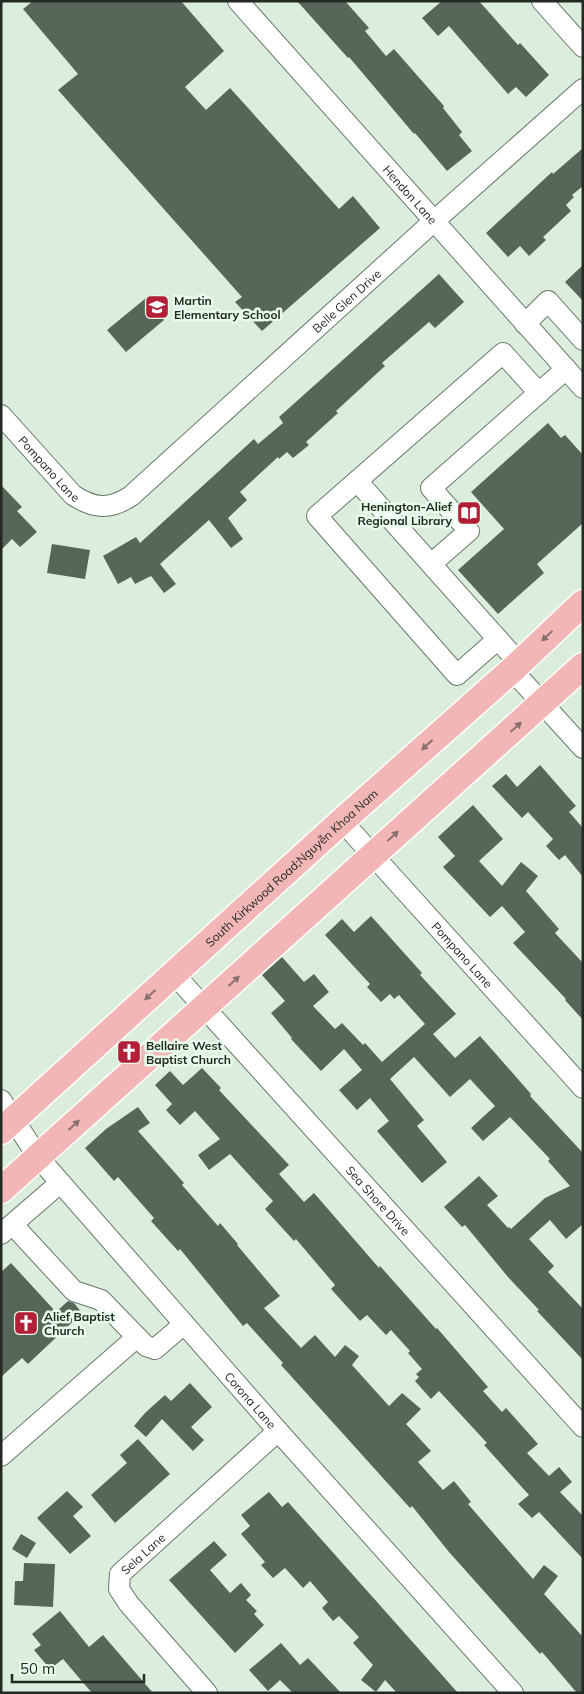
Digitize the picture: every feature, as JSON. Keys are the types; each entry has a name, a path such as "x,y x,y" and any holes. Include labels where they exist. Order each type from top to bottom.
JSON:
{"main road":[{"name":"South Kirkwood Road;Nguyễn Khoa Nam","path":"6,1117 174,974 583,603"},
{"path":"1,1190 583,666"}],"street":[{"name":"Hendon Lane","path":"238,1 433,222 583,388"},
{"path":"542,1 583,47"},
{"name":"Belle Glen Drive","path":"108,506 120,504 131,496 433,222 583,89"},
{"path":"524,324 548,301 583,340"},
{"path":"498,639 457,675 317,516 502,353 539,393"},
{"path":"431,564 469,531 431,488 566,369"},
{"name":"Pompano Lane","path":"1,415 73,495 84,502 96,506 108,506"},
{"path":"358,480 498,639 542,703 583,748"},
{"name":"Pompano Lane","path":"342,821 583,1088"},
{"name":"Sea Shore Drive","path":"174,974 583,1427"},
{"name":"Corona Lane","path":"6,1117 60,1183 278,1431 513,1693"},
{"path":"60,1183 7,1230 74,1291 101,1300 146,1346 155,1349 184,1324"},
{"path":"1,1456 137,1337"},
{"name":"Sela Lane","path":"207,1693 129,1604 119,1589 120,1574 278,1431"}],"building":[{"path":"33,1 181,1 224,51 185,87 206,110 230,88 339,209 353,196 380,228 262,331 235,302 242,297 58,90 78,74 23,9"},
{"path":"297,1 345,1 369,28 365,31 386,56 394,49 444,106 443,108 462,132 459,135 472,151 447,171 349,57"},
{"path":"442,1 479,1 518,45 520,43 549,75 526,97 516,87 508,94 449,26 438,36 422,18"},
{"path":"583,148 583,186 572,195 574,197 566,205 571,211 543,237 546,240 529,256 520,246 508,257 486,233 552,172 553,174"},
{"path":"583,265 583,301 565,282"},
{"path":"439,274 464,302 435,328 429,322 382,363 385,366 336,411 338,413 306,442 309,445 293,458 287,452 279,459 278,457 240,492 247,500 228,518 243,539 231,548 209,520 160,564 176,584 164,593 151,576 135,584 131,577 118,584 103,556 136,537 140,543 254,439 258,444 283,423 279,417"},
{"path":"146,298 164,320 126,352 107,330"},
{"path":"548,423 561,438 565,435 583,455 583,523 537,564 544,573 498,614 458,570 504,529 471,492"},
{"path":"1,485 22,507 17,511 37,532 20,547 12,539 1,550"},
{"path":"52,544 90,550 85,579 47,573"},
{"path":"540,765 576,806 569,812 583,828 583,877 565,855 559,860 546,846 553,839 528,812 522,818 492,786 506,774 517,787"},
{"path":"473,805 503,839 479,861 502,886 521,862 538,876 526,891 559,929 555,933 583,963 583,1020 566,999 513,943 525,932 502,906 490,917 443,867 455,856 438,837"},
{"path":"371,916 422,973 420,975 456,1014 433,1034 455,1058 480,1036 531,1094 530,1096 583,1153 583,1224 566,1239 550,1220 529,1239 554,1266 548,1272 583,1309 583,1360 537,1311 539,1310 508,1277 465,1225 462,1227 444,1207 479,1176 498,1196 487,1205 511,1229 545,1198 570,1186 548,1161 550,1159 510,1117 483,1141 471,1128 495,1106 470,1079 450,1097 414,1057 390,1079 424,1120 417,1126 447,1162 422,1183 377,1131 389,1121 370,1098 357,1110 339,1090 362,1070 344,1049 321,1071 291,1039 271,1013 285,1001 262,975 282,957 304,982 314,974 329,992 313,1006 335,1029 342,1023 363,1045 365,1043 382,1062 425,1024 399,995 394,999 390,994 381,1002 367,987 370,984 325,935 342,919 354,932"},
{"path":"202,1068 221,1088 219,1090 289,1165 279,1174 304,1202 314,1193 379,1268 380,1266 437,1328 488,1387 483,1391 502,1412 506,1408 538,1444 527,1453 549,1476 559,1467 572,1482 560,1492 583,1516 583,1559 539,1512 532,1518 518,1504 529,1495 484,1445 487,1443 439,1391 431,1399 415,1381 419,1377 416,1374 422,1369 408,1353 410,1351 391,1330 386,1335 367,1315 360,1321 331,1289 335,1285 296,1239 294,1241 265,1209 273,1201 230,1154 209,1170 198,1155 220,1139 195,1111 180,1125 166,1110 172,1104 155,1085 170,1071 183,1085"},
{"path":"138,1107 150,1123 138,1131 184,1183 182,1185 218,1226 220,1223 280,1296 264,1308 301,1348 315,1335 335,1357 345,1345 359,1356 352,1365 389,1406 402,1393 421,1409 406,1424 431,1451 418,1462 443,1490 454,1481 471,1502 468,1504 533,1579 544,1565 558,1576 544,1594 583,1637 583,1693 577,1693 542,1652 540,1654 449,1552 412,1506 410,1508 281,1365 283,1363 247,1323 243,1326 180,1249 178,1251 151,1221 154,1218 118,1177 114,1181 85,1148 106,1129"},
{"path":"11,1263 56,1312 68,1301 74,1303 82,1313 28,1364 22,1358 1,1377 1,1272"},
{"path":"190,1383 212,1407 191,1427 204,1440 193,1451 162,1419 146,1437 134,1426 165,1395 171,1401"},
{"path":"138,1439 170,1474 115,1523 91,1495 127,1463 120,1455"},
{"path":"67,1491 83,1507 73,1516 91,1536 70,1554 37,1518"},
{"path":"269,1492 282,1507 288,1502 458,1693 397,1693 385,1680 376,1692 361,1680 373,1665 353,1643 359,1637 339,1616 333,1621 322,1608 328,1602 310,1581 303,1588 285,1568 273,1578 261,1565 265,1562 241,1534 250,1526 241,1515"},
{"path":"21,1534 36,1543 27,1558 12,1549"},
{"path":"214,1541 227,1555 210,1570 230,1593 241,1583 251,1595 246,1600 257,1611 254,1614 264,1625 235,1653 169,1580"},
{"path":"24,1563 55,1564 53,1607 14,1605 15,1581 23,1581"},
{"path":"60,1611 89,1647 103,1635 153,1693 92,1693 63,1659 50,1669 34,1650 41,1645 32,1634"},
{"path":"281,1643 300,1665 308,1658 341,1693 293,1693 280,1680 268,1691 249,1670"}],"place":[{"name":"Martin Elementary School","path":"157,307"},
{"name":"Henington-Alief Regional Library","path":"469,513"},
{"name":"Bellaire West Baptist Church","path":"129,1052"},
{"name":"Alief Baptist Church","path":"26,1323"}]}
